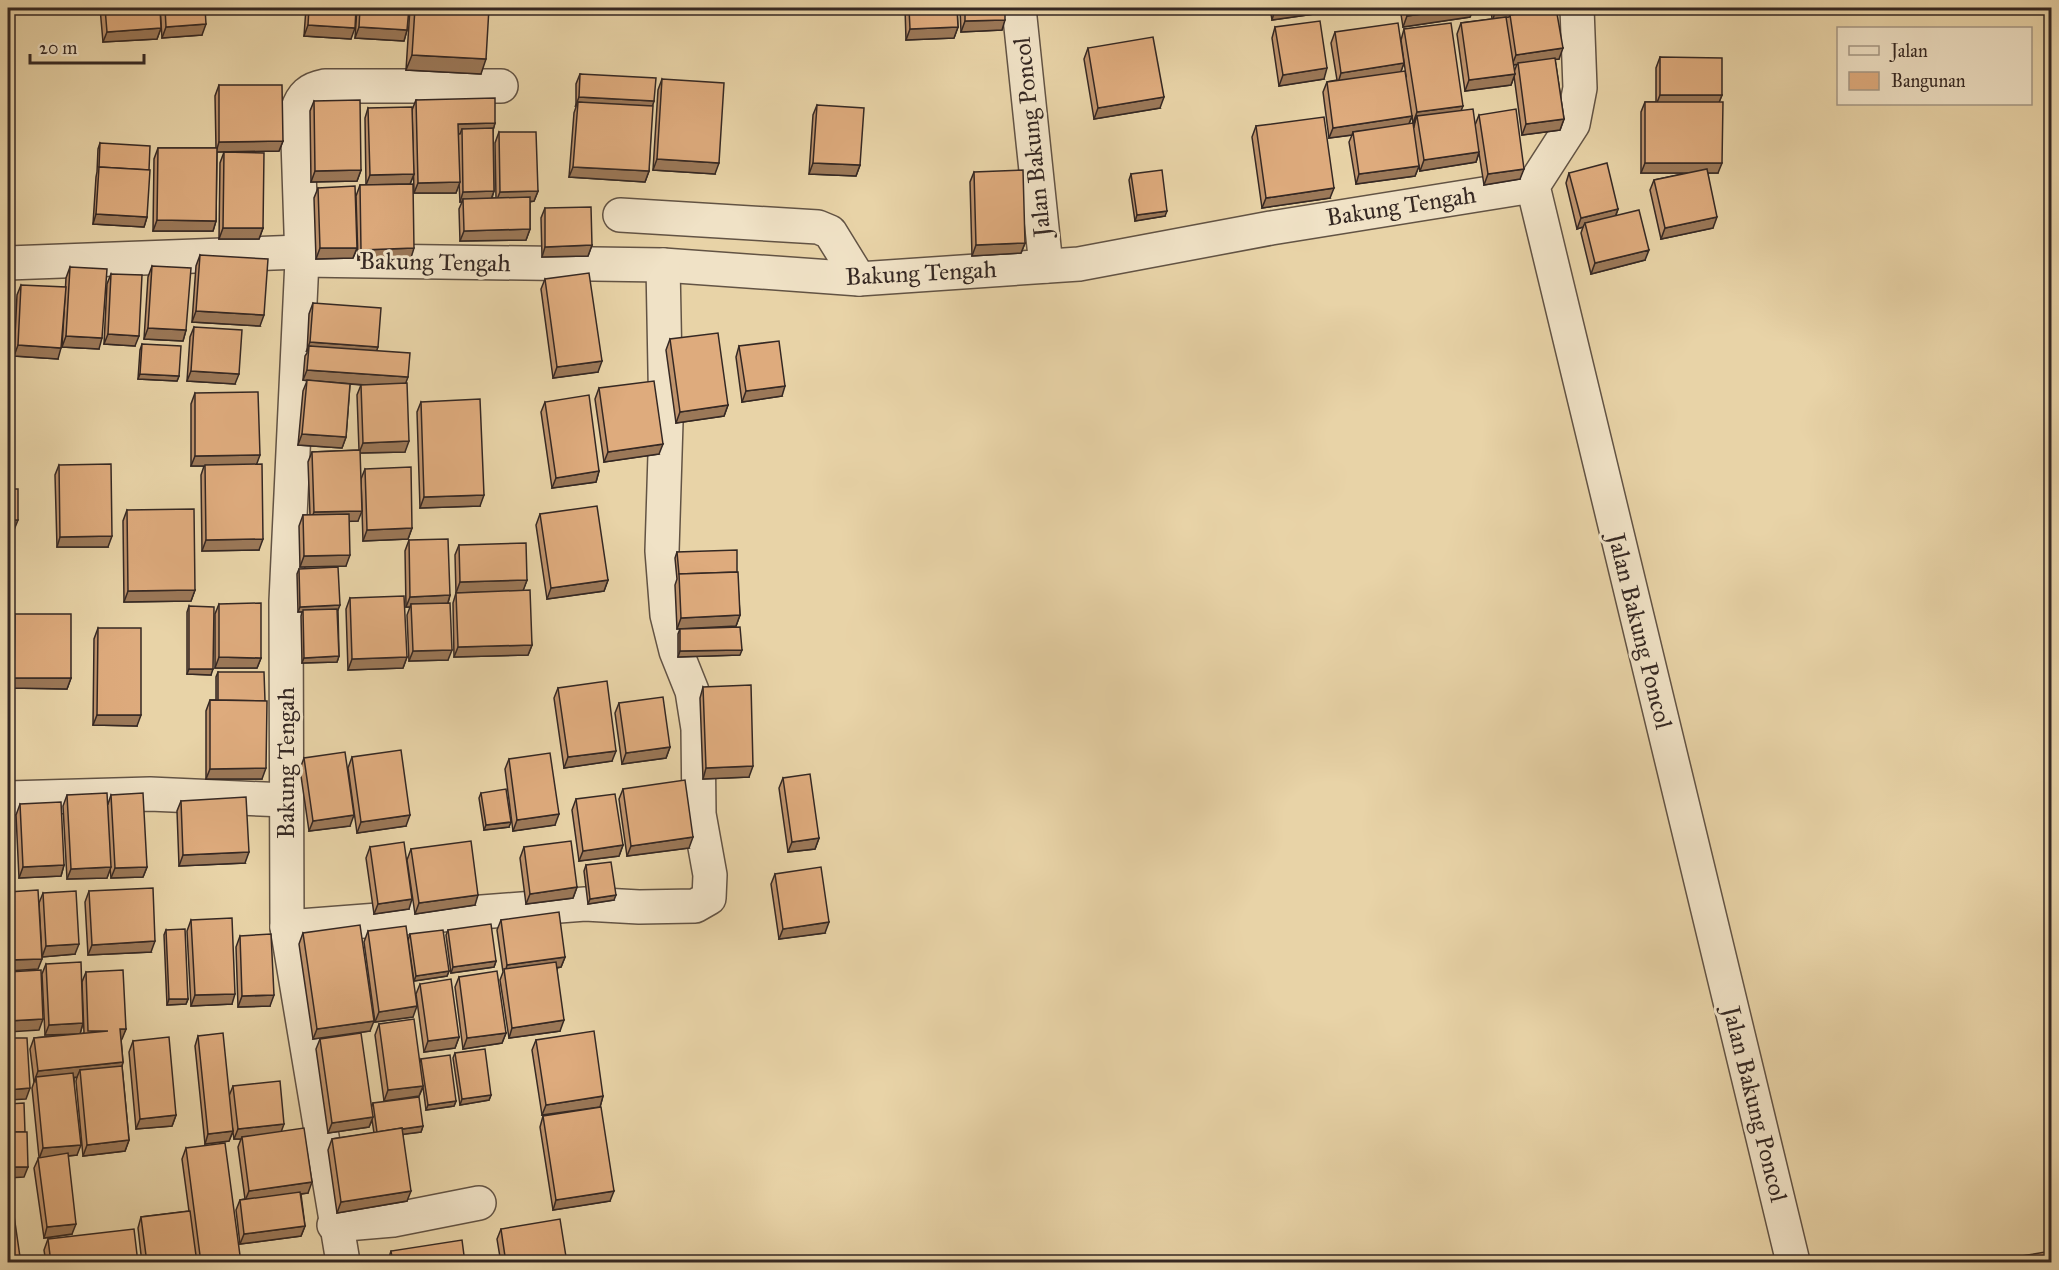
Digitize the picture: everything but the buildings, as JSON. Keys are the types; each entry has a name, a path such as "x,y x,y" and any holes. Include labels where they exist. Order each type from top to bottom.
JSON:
{"street":[{"name":"Jalan Bakung Poncol","path":"1019,8 1046,266"},
{"path":"1533,186 1573,124 1580,88 1577,8"},
{"name":"Bakung Tengah","path":"343,1263 334,1224 287,927 286,601 301,256 297,111 300,100 310,89 325,86 501,86"},
{"name":"Jalan Bakung Poncol","path":"1533,186 1793,1263"},
{"name":"Bakung Tengah","path":"8,263 301,256 663,265 859,279 1079,264 1294,224 1533,186"},
{"path":"620,215 818,227 830,232 859,279"},
{"path":"287,927 585,904 639,907 695,906 709,898 710,875 699,814 698,729 692,691 676,651 668,615 662,551 666,432 663,265"},
{"path":"8,798 150,794 285,800"},
{"path":"334,1224 393,1220 479,1203"}]}
